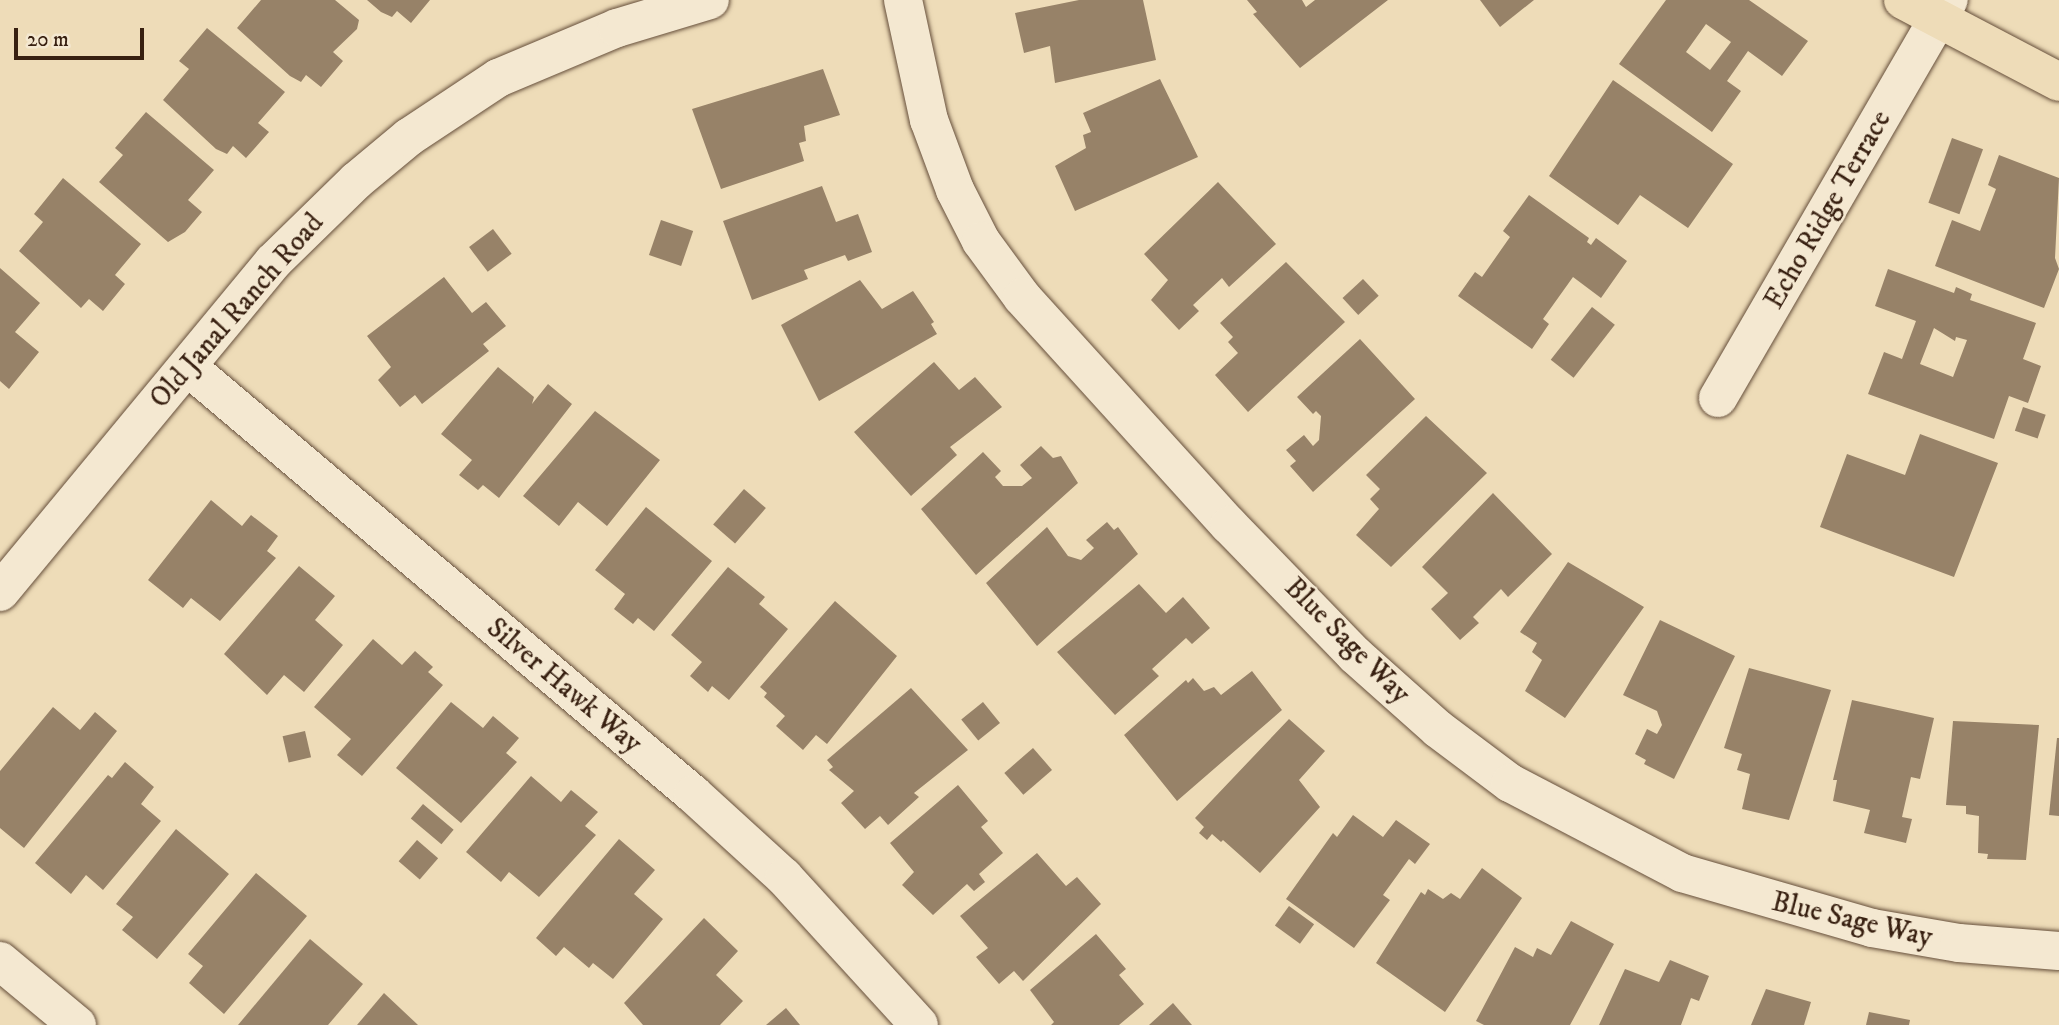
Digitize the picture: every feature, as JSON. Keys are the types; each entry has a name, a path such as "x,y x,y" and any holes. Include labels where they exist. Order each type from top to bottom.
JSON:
{"main road":[{"path":"1903,0 1943,10 2059,82"}],"street":[{"name":"Old Janal Ranch Road","path":"0,592 273,262 331,202 409,137 508,74 617,28 710,0"},
{"name":"Blue Sage Way","path":"904,0 929,120 955,190 981,242 1022,297 1229,525 1355,655 1438,729 1510,783 1682,873 1872,928 1959,943 2059,951"},
{"name":"Echo Ridge Terrace","path":"1718,398 1943,10"},
{"name":"Silver Hawk Way","path":"188,368 693,794 783,877 919,1025"},
{"path":"0,961 77,1025"}],"building":[{"path":"261,0 335,0 359,20 357,29 333,52 343,61 321,87 306,75 301,82 290,76 237,28"},
{"path":"367,0 430,0 411,23 397,11 392,17 381,12"},
{"path":"1079,0 1143,0 1156,60 1055,83 1050,46 1024,53 1015,13"},
{"path":"1247,0 1302,0 1306,7 1315,0 1388,0 1300,68 1253,14 1257,12"},
{"path":"1480,0 1534,0 1500,27"},
{"path":"1666,0 1749,0 1808,41 1782,76 1748,51 1727,81 1741,91 1712,132 1619,64","holes":["1706,24 1731,42 1710,70 1686,52"]},
{"path":"207,28 285,92 258,123 269,132 246,158 233,146 227,154 216,149 163,100 189,69 179,61"},
{"path":"823,69 840,115 804,126 806,141 799,143 804,161 721,189 692,109"},
{"path":"1160,79 1198,157 1075,211 1055,166 1086,148 1083,135 1091,132 1083,113"},
{"path":"1613,80 1733,164 1688,228 1640,195 1618,225 1549,176"},
{"path":"146,112 214,170 188,200 202,212 185,232 168,242 99,182 123,155 115,148"},
{"path":"1952,138 1983,149 1959,214 1928,203"},
{"path":"1999,155 2059,178 2055,258 2059,269 2044,308 1935,266 1952,220 1980,231 1996,189 1988,185"},
{"path":"63,178 141,244 115,275 125,284 103,311 89,299 81,308 19,251 43,222 34,214"},
{"path":"1218,182 1276,244 1229,287 1222,278 1193,305 1199,311 1179,330 1151,300 1168,280 1144,254"},
{"path":"822,186 836,222 858,214 872,252 848,261 845,255 804,270 808,279 752,300 723,221"},
{"path":"1529,195 1589,238 1587,242 1591,245 1596,238 1627,261 1601,298 1573,277 1543,319 1549,324 1532,349 1458,296 1475,272 1482,277 1510,237 1503,231"},
{"path":"661,220 693,231 681,266 649,255"},
{"path":"493,229 512,254 488,272 469,247"},
{"path":"1286,262 1345,322 1248,412 1215,375 1238,353 1228,342 1233,337 1220,323"},
{"path":"0,268 40,303 15,332 39,352 9,389 0,381"},
{"path":"1888,269 1954,293 1956,287 1972,294 1970,300 2036,323 2023,359 2041,366 2028,403 2009,396 1994,439 1868,394 1884,352 1902,359 1916,321 1875,306","holes":["1934,328 1955,341 1956,337 1967,340 1953,377 1920,364"]},
{"path":"444,277 472,313 486,302 506,326 483,344 489,351 422,404 415,395 400,407 378,380 391,367 367,336"},
{"path":"1363,279 1379,296 1358,315 1343,298"},
{"path":"860,280 882,309 913,291 934,322 931,324 937,334 819,401 781,325"},
{"path":"1592,307 1615,325 1574,378 1551,360"},
{"path":"1360,339 1415,399 1313,492 1290,466 1296,461 1286,450 1304,435 1313,446 1319,440 1321,416 1316,411 1313,414 1297,397"},
{"path":"934,362 959,390 975,377 1002,407 950,447 957,455 911,496 854,432"},
{"path":"498,367 534,397 532,404 548,384 572,404 499,498 483,485 478,490 459,475 472,460 441,434"},
{"path":"2023,407 2046,415 2038,438 2015,431"},
{"path":"595,411 660,460 607,526 578,502 559,526 523,496"},
{"path":"1426,416 1487,473 1391,567 1356,535 1379,509 1370,499 1380,489 1366,475"},
{"path":"1920,434 1998,463 1954,577 1820,527 1847,454 1905,475"},
{"path":"1041,446 1053,458 1061,456 1078,483 976,575 921,509 983,452 1001,471 995,477 1003,486 1022,486 1032,478 1020,465"},
{"path":"744,489 766,508 735,543 713,524"},
{"path":"1493,493 1552,554 1508,597 1501,589 1473,617 1479,623 1460,640 1431,609 1448,593 1422,567"},
{"path":"211,500 242,526 251,515 278,536 267,551 276,558 220,621 191,598 183,608 148,580"},
{"path":"646,507 712,561 654,631 638,618 633,624 614,609 625,594 595,570"},
{"path":"1107,522 1114,530 1118,527 1138,554 1037,646 986,583 1047,527 1068,556 1081,560 1094,548 1086,540"},
{"path":"1568,562 1644,607 1565,718 1525,691 1542,660 1532,652 1537,643 1520,632"},
{"path":"299,566 335,596 315,620 343,645 304,692 284,675 267,695 224,654"},
{"path":"728,567 765,597 759,604 788,629 729,700 712,686 708,692 690,676 702,662 671,635"},
{"path":"1139,584 1166,613 1183,597 1210,628 1192,644 1186,638 1152,669 1159,676 1115,715 1057,652"},
{"path":"835,601 897,656 827,744 816,735 803,750 776,726 785,716 764,697 767,693 760,687"},
{"path":"1660,620 1735,656 1674,779 1644,764 1646,760 1635,754 1647,729 1657,734 1662,725 1657,711 1623,695"},
{"path":"373,639 402,665 415,651 433,667 428,672 443,685 362,776 337,755 351,739 314,707"},
{"path":"1749,668 1831,690 1789,820 1742,809 1750,774 1737,770 1742,754 1724,748"},
{"path":"1252,671 1282,710 1177,801 1124,735 1186,680 1188,683 1193,678 1204,691 1214,687 1221,695"},
{"path":"911,688 968,750 914,793 919,797 888,825 880,816 865,829 841,803 854,791 829,770 833,767 827,760"},
{"path":"1852,700 1934,718 1920,779 1911,777 1902,817 1912,819 1906,843 1864,833 1870,810 1833,801 1837,780 1833,780"},
{"path":"451,702 483,728 493,716 519,738 506,753 517,762 461,823 396,768"},
{"path":"983,702 1000,723 978,741 961,720"},
{"path":"53,707 80,730 95,712 117,731 24,848 0,828 0,771"},
{"path":"1289,719 1325,751 1299,780 1320,807 1260,873 1223,840 1221,842 1212,834 1207,840 1199,833 1204,827 1195,818"},
{"path":"1953,721 2039,725 2026,860 1987,859 1988,854 1978,853 1979,816 1966,814 1966,806 1946,805"},
{"path":"305,731 311,757 289,762 283,736"},
{"path":"2059,738 2059,816 2049,815"},
{"path":"1033,748 1052,770 1023,795 1004,773"},
{"path":"125,762 154,787 141,804 161,821 103,890 86,875 71,894 35,863 108,775 112,778"},
{"path":"531,776 561,802 571,790 598,812 585,826 596,835 539,897 509,872 501,882 466,852"},
{"path":"958,785 988,821 981,827 1003,853 979,874 985,882 974,891 967,884 933,915 902,885 914,872 890,843"},
{"path":"423,804 454,830 441,844 411,819"},
{"path":"1353,815 1383,837 1396,820 1430,844 1415,864 1409,859 1383,895 1390,900 1354,948 1286,899 1333,833 1337,837"},
{"path":"176,829 229,874 157,959 122,930 133,917 116,904"},
{"path":"619,839 655,870 634,894 663,919 613,979 593,963 589,968 564,947 556,956 536,938"},
{"path":"417,840 438,858 420,880 399,861"},
{"path":"1037,853 1066,886 1077,877 1101,904 1023,981 1014,971 999,984 976,957 988,948 960,916"},
{"path":"1482,868 1522,898 1445,1012 1376,963 1421,892 1425,895 1428,889 1443,899 1451,893 1460,899"},
{"path":"256,873 307,916 224,1014 189,983 203,966 188,954"},
{"path":"1289,906 1314,924 1300,944 1275,925"},
{"path":"704,918 738,951 716,975 743,1001 720,1025 643,1025 624,1003"},
{"path":"1571,921 1614,944 1570,1025 1484,1025 1476,1021 1515,947 1533,957 1537,948 1551,955"},
{"path":"1096,934 1126,969 1119,975 1144,1004 1119,1025 1051,1025 1054,1022 1030,990"},
{"path":"310,939 363,984 328,1025 238,1025"},
{"path":"1670,960 1709,976 1699,1001 1691,998 1681,1025 1599,1025 1625,969 1659,982"},
{"path":"1766,989 1811,1002 1804,1025 1751,1025"},
{"path":"384,993 418,1025 357,1025"},
{"path":"1173,1003 1192,1025 1149,1025"},
{"path":"786,1008 800,1025 766,1025"},
{"path":"1869,1012 1910,1020 1909,1025 1866,1025"}]}
